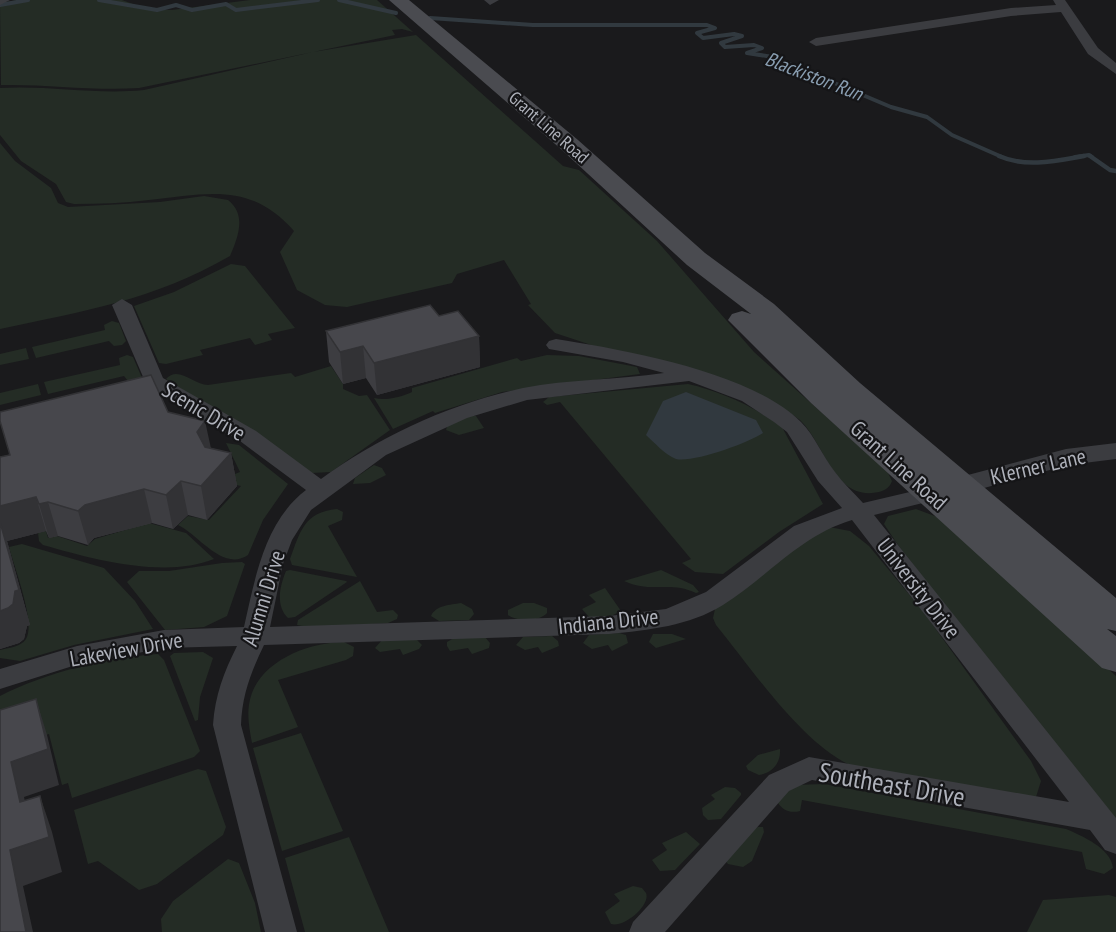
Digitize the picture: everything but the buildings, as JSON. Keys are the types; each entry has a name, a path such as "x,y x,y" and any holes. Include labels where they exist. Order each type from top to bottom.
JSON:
{"main road":[{"name":"Grant Line Road","path":"399,0 570,145 696,259 737,316 945,489 1116,618"},
{"name":"Grant Line Road","path":"945,489 1116,658"}],"street":[{"path":"816,42 1062,4 1094,51 1116,70"},
{"name":"Scenic Drive","path":"122,305 154,382 248,436 322,491"},
{"name":"University Drive","path":"556,345 625,356 691,375 749,398 782,417 795,428 826,476 858,512 1108,831"},
{"name":"Alumni Drive","path":"281,932 227,725 228,703 235,677 255,636 263,592 280,540 302,505 373,453 417,431 480,406 525,394 631,384 691,375"},
{"name":"Klerner Lane","path":"945,489 1066,458 1116,451"},
{"name":"Indiana Drive","path":"255,636 609,625 655,619 698,608 799,535 818,524 945,489"},
{"name":"Lakeview Drive","path":"0,679 109,648 164,639 255,636"},
{"name":"Southeast Drive","path":"645,932 779,783 809,768 1108,831"}],"shaded area":[{"path":"17,0 122,0 149,10 172,10 250,0 377,0 413,32 402,29 392,30 395,35 139,88 1,85 0,3"},
{"path":"416,35 563,166 579,170 657,241 754,352 887,471 892,481 889,487 879,492 864,493 851,488 832,469 809,430 800,420 784,409 555,333 528,305 531,304 504,260 457,274 452,283 347,307 325,305 297,290 280,252 294,231 278,215 261,204 227,194 190,195 112,203 74,204 66,202 56,184 21,161 0,135 0,88 144,90 313,52"},
{"path":"0,143 15,161 51,188 58,203 68,207 160,202 204,196 228,200 234,206 239,219 238,234 230,256 202,271 146,294 90,310 0,329"},
{"path":"231,264 245,266 295,328 268,334 272,340 255,345 250,338 200,350 203,355 166,364 159,363 134,306 174,292"},
{"path":"112,321 119,323 126,341 122,345 114,346 109,341 36,358 32,347 105,330 104,325"},
{"path":"26,348 29,359 0,365 0,354"},
{"path":"127,355 133,357 142,378 128,381 124,376 48,394 44,382 120,365 119,358"},
{"path":"547,355 579,356 637,367 640,374 502,392 435,413 433,411 393,429 374,398 398,397 412,392 412,388 517,358 521,361"},
{"path":"331,366 343,384 343,389 359,396 367,395 390,430 331,472 312,473 166,379 176,374 208,385 291,373 295,377"},
{"path":"38,384 41,395 0,405 0,393"},
{"path":"688,384 737,401 782,427 823,504 779,532 723,574 695,572 682,563 691,559 560,402 547,405 543,402 549,397"},
{"path":"686,392 756,420 763,433 733,447 707,455 684,459 672,457 646,435 663,401"},
{"path":"469,416 476,416 484,428 459,435 446,430 448,424"},
{"path":"226,443 239,445 288,484 263,520 248,555 239,559 220,556 178,525 188,516 209,520 241,486 217,481 240,472"},
{"path":"374,465 382,468 386,475 370,483 353,484 355,478"},
{"path":"337,509 343,512 342,520 328,526 357,577 292,565 290,559 305,525 317,514"},
{"path":"916,509 940,518 1116,676 1116,828 884,524 888,516"},
{"path":"149,523 186,533 214,559 195,565 174,567 128,565 43,545 39,541 38,533 46,531 48,538 57,536 87,546 95,539"},
{"path":"829,527 850,531 869,546 922,610 1031,761 1041,781 1036,797 852,766 833,755 796,723 716,625 713,618 715,609 785,553"},
{"path":"22,544 104,568 135,601 153,629 74,645 20,661 0,658 0,650 21,644 26,639 28,631 26,608 9,547"},
{"path":"242,562 245,564 227,616 204,627 165,630 127,582 139,571 169,571"},
{"path":"661,570 693,585 699,592 677,587 644,587 624,581"},
{"path":"286,571 347,582 295,617 288,618 281,607 280,595"},
{"path":"360,581 377,612 393,610 398,615 397,619 388,623 313,628 297,625 298,620"},
{"path":"605,588 621,611 607,618 590,618 582,609 596,602 589,595"},
{"path":"461,603 472,609 474,614 469,620 439,621 431,616 440,608"},
{"path":"523,603 534,603 547,608 547,613 539,618 528,620 508,615 508,610"},
{"path":"619,633 626,635 628,643 612,651 608,645 592,649 583,643 589,635"},
{"path":"653,634 672,634 686,639 656,648 649,642"},
{"path":"552,636 558,641 559,646 542,653 538,647 525,650 516,645 523,637"},
{"path":"485,637 490,643 489,648 472,654 468,648 450,651 447,646 447,642 454,638"},
{"path":"383,639 417,640 422,645 419,649 403,655 400,649 380,652 375,648"},
{"path":"344,642 354,647 353,656 278,680 298,727 252,743 248,720 249,702 257,683 265,672 276,663 303,650 317,645"},
{"path":"203,652 213,658 200,697 198,720 195,721 170,656 174,653"},
{"path":"158,654 164,660 200,751 194,757 72,798 68,783 62,785 49,734 3,748 0,743 0,696 57,673 118,659"},
{"path":"301,733 343,831 282,851 253,748"},
{"path":"780,749 777,762 768,772 759,775 748,770 746,766 758,755"},
{"path":"198,769 206,771 226,827 223,835 157,884 139,890 98,861 88,864 74,810"},
{"path":"824,784 1066,829 1101,849 1107,854 1113,868 1104,874 1086,869 1082,852 802,800 800,811 792,812 782,808 776,799 795,785"},
{"path":"725,787 735,788 741,795 721,819 708,820 703,815 702,808 715,799 711,795"},
{"path":"763,827 764,832 752,861 743,867 728,864 723,858 748,829"},
{"path":"686,832 700,844 675,870 660,871 652,860 667,850 662,843"},
{"path":"349,837 389,932 305,932 285,858"},
{"path":"228,859 239,863 255,903 261,932 162,932 161,919 173,901"},
{"path":"633,886 642,888 646,893 641,909 623,923 611,924 605,912 620,901 614,894"},
{"path":"1109,895 1116,897 1116,932 1027,932 1043,900"}],"waterway":[{"name":"Blackiston Run","path":"0,5 28,0"},
{"name":"Blackiston Run","path":"99,0 157,10 176,5 192,10 226,4 236,10 318,0"},
{"name":"Blackiston Run","path":"339,0 396,13"},
{"name":"Blackiston Run","path":"430,18 533,25 707,25 715,28 697,33 703,38 734,34 742,36 721,43 725,47 754,45 762,48 747,53 773,57 891,107 927,117 952,135 1002,157"},
{"name":"Blackiston Run","path":"1075,157 1089,155 1092,157"},
{"name":"Blackiston Run","path":"999,156 1030,163 1084,156"},
{"name":"Blackiston Run","path":"1090,156 1110,170 1116,171"}]}
